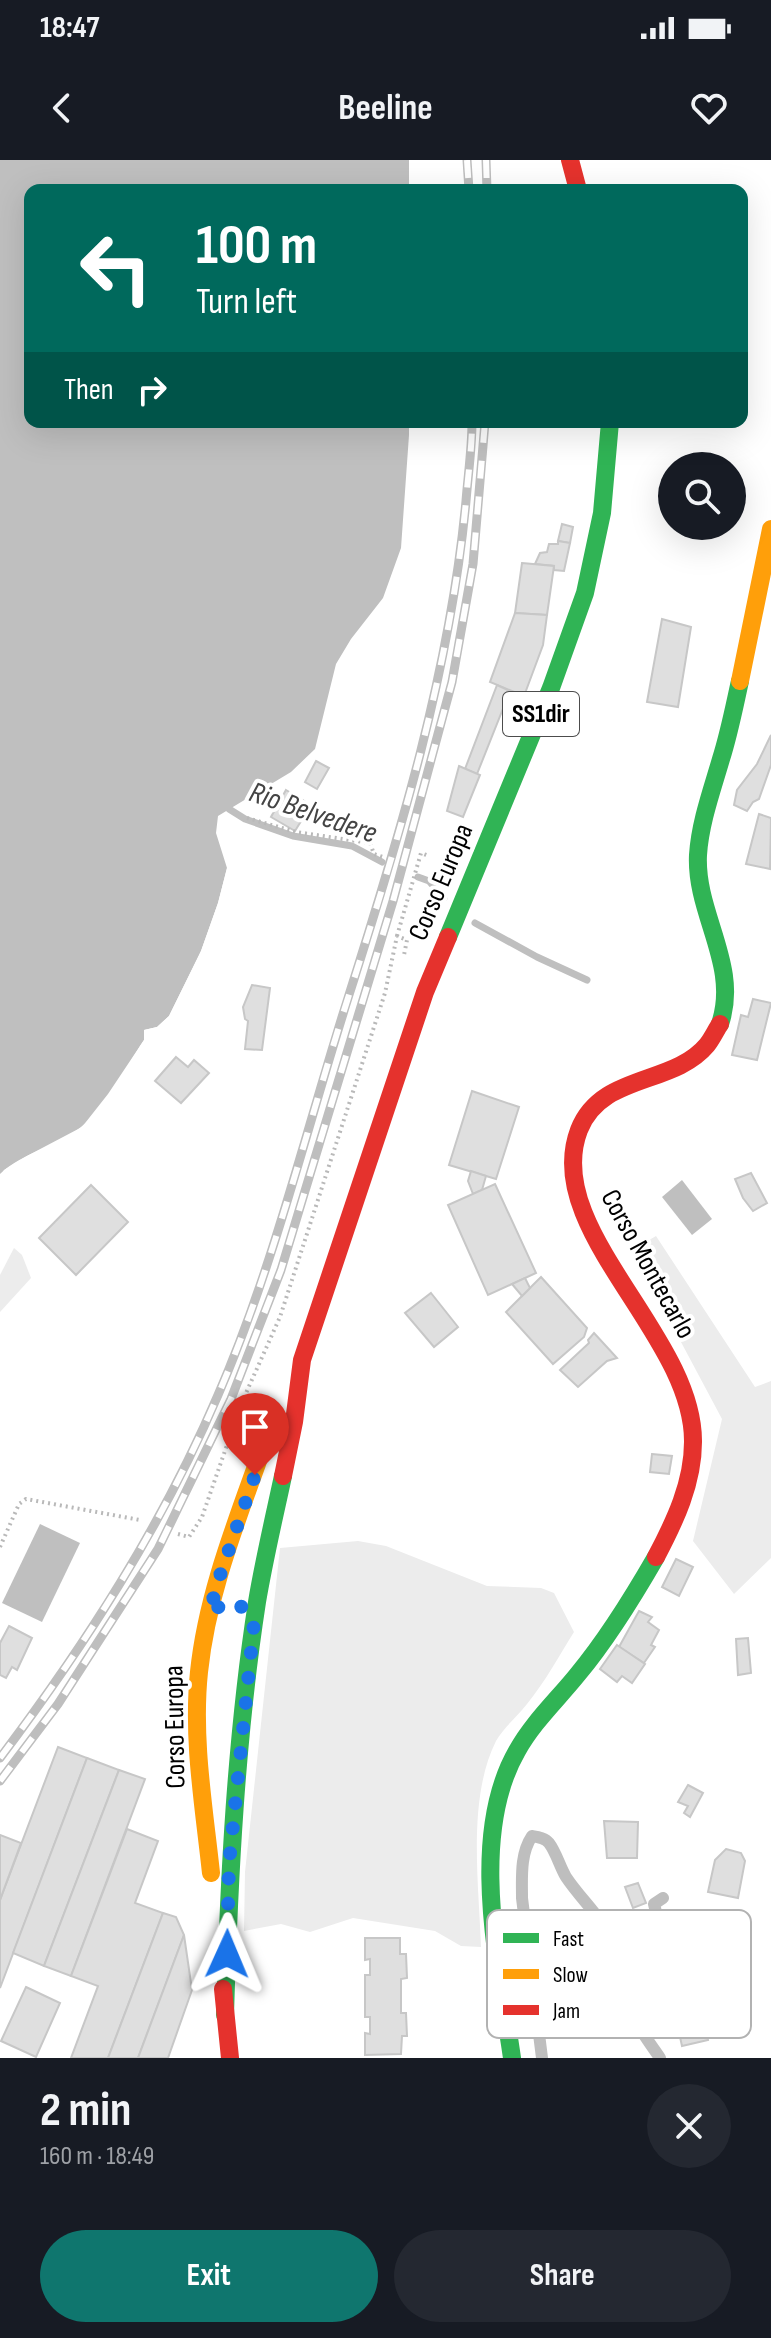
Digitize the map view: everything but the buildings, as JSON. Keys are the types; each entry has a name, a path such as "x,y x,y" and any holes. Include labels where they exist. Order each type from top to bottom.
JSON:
{"main road":[{"path":"570,160 576,184"},
{"name":"Corso Europa","path":"230,2058 202,1792 197,1711 202,1649 210,1613 279,1399 302,1360 425,992 551,688 582,604 602,513 609,428"},
{"name":"Corso Montecarlo","path":"495,1910 496,1816 505,1776 523,1742 587,1663 632,1594 676,1516 688,1483 692,1423 685,1393 665,1352 586,1218 574,1185 575,1147 584,1120 609,1092 626,1082 684,1064 709,1044 721,1022 726,982 718,943 701,894 698,854 731,724 771,529"},
{"name":"Corso Europa","path":"225,2015 229,1864 254,1623 299,1402 302,1360"},
{"path":"210,1613 231,1602 242,1606 254,1623"},
{"name":"Corso Montecarlo","path":"510,2038 512,2058"}],"lane":[{"path":"524,1910 522,1872 526,1845 532,1836 549,1843 572,1885 593,1910"},
{"path":"655,1910 654,1904 663,1898"},
{"path":"540,2038 542,2058"},
{"path":"648,2038 660,2058"}],"path":[{"path":"247,818 296,832 370,843 374,854 383,857"},
{"path":"178,1534 189,1537 202,1517 242,1402 280,1317 385,993 397,936 421,853 429,856"},
{"path":"397,936 407,940"},
{"path":"0,1547 19,1504 26,1499 140,1520"}],"shaded area":[{"path":"0,160 409,160 409,184 24,184 24,428 409,428 409,435 401,548 383,598 336,664 315,749 291,772 218,816 216,833 227,868 201,951 169,1016 157,1027 144,1030 144,1040 91,1118 72,1134 19,1160 0,1174"},
{"path":"682,1180 712,1219 692,1235 662,1197"},
{"path":"656,1236 755,1387 771,1381 771,1558 734,1594 693,1541 722,1419 632,1250"},
{"path":"14,1248 22,1255 31,1278 0,1312 0,1275"},
{"path":"40,1524 80,1543 42,1622 2,1603"},
{"path":"358,1541 386,1546 487,1586 541,1588 554,1593 574,1632 534,1696 499,1736 487,1764 481,1789 477,1842 481,1947 461,1946 435,1931 353,1918 310,1932 281,1924 244,1931 245,1872 280,1548"}],"pier":[{"path":"227,868 229,874 222,904 205,953 172,1019 159,1030 148,1033 147,1042 112,1097 85,1130 0,1178 4,1170 82,1127 144,1040 144,1030 157,1027 169,1016 201,951"}],"waterway":[{"name":"Rio Belvedere","path":"229,809 245,819 293,836 352,846 382,862"},
{"name":"Rio Belvedere","path":"418,877 429,881 444,898"},
{"name":"Rio Belvedere","path":"475,923 587,980"}],"railway":[{"path":"467,160 469,184"},
{"path":"486,160 487,184"},
{"path":"0,1758 92,1628 147,1537 196,1444 256,1297 386,875 420,752 448,627 466,501 472,428"},
{"path":"0,1781 58,1704 158,1549 231,1399 281,1270 393,901 452,682 473,564 484,428"}],"traffic: fast":[{"path":"448,937 551,688 585,593 602,513 609,428"},
{"path":"720,1024 725,1002 725,981 703,898 698,855 704,819 740,681"},
{"path":"225,2015 231,1860 244,1704 257,1602 283,1476"},
{"path":"492,1910 490,1861 494,1822 502,1785 517,1751 538,1720 600,1646 656,1557"},
{"path":"509,2038 512,2058"}],"traffic: slow":[{"path":"740,681 771,529"},
{"path":"211,1873 198,1748 199,1672 219,1576 272,1421"}],"traffic: jam":[{"path":"570,160 576,184"},
{"path":"283,1476 302,1360 425,992 448,937"},
{"path":"656,1557 676,1516 690,1472 693,1442 687,1402 670,1362 599,1244 581,1205 573,1167 579,1130 589,1112 620,1089 676,1068 693,1058 707,1045 720,1024"},
{"path":"223,1989 230,2058"}],"route":[{"path":"227,1954 229,1864 254,1623 242,1606 235,1602 219,1606 210,1613 255,1475"}]}
